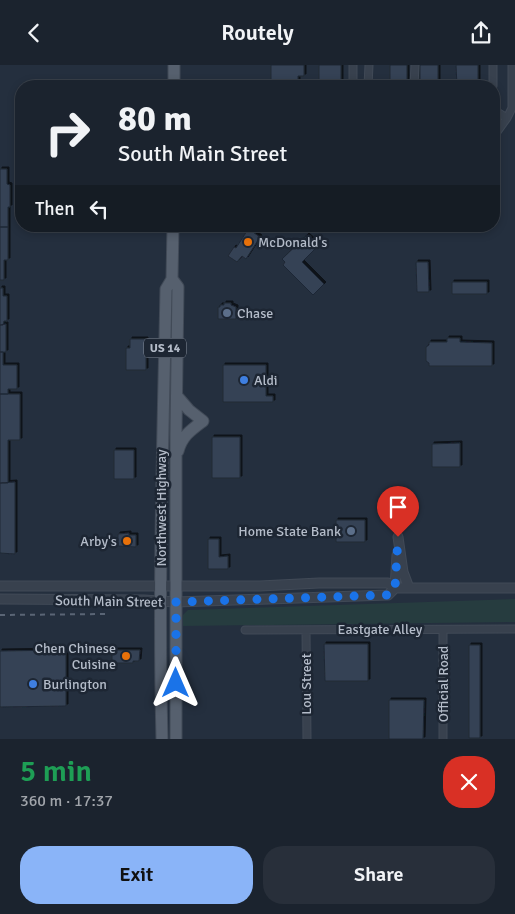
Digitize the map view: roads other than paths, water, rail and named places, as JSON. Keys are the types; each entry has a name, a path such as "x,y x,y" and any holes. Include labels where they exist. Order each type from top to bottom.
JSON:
{"main road":[{"path":"174,65 174,80"},
{"name":"Northwest Highway","path":"162,739 162,418 166,289 172,279 173,232"},
{"name":"Northwest Highway","path":"172,279 178,287 176,739"},
{"path":"176,457 181,441 203,421 189,410 177,396"}],"street":[{"path":"353,65 354,80"},
{"path":"368,80 369,65"},
{"path":"414,80 415,65"},
{"path":"493,65 493,80"},
{"path":"500,127 512,108 512,65"},
{"path":"500,114 507,118"},
{"path":"395,588 398,537 403,571 409,588"},
{"name":"South Main Street","path":"0,586 260,587 319,583 388,583 395,588 515,588"},
{"name":"South Main Street","path":"0,599 176,602 388,595 395,588"},
{"name":"Eastgate Alley","path":"245,630 515,629"},
{"name":"Lou Street","path":"306,630 306,739"},
{"name":"Official Road","path":"443,630 443,739"}],"railway":[{"path":"0,615 108,614"}],"place":[{"name":"McDonald's","path":"248,242"},
{"name":"Chase","path":"227,313"},
{"name":"Aldi","path":"244,380"},
{"name":"Home State Bank","path":"351,531"},
{"name":"Arby's","path":"127,541"},
{"name":"Chen Chinese Cuisine","path":"126,656"},
{"name":"Burlington","path":"33,684"}]}
